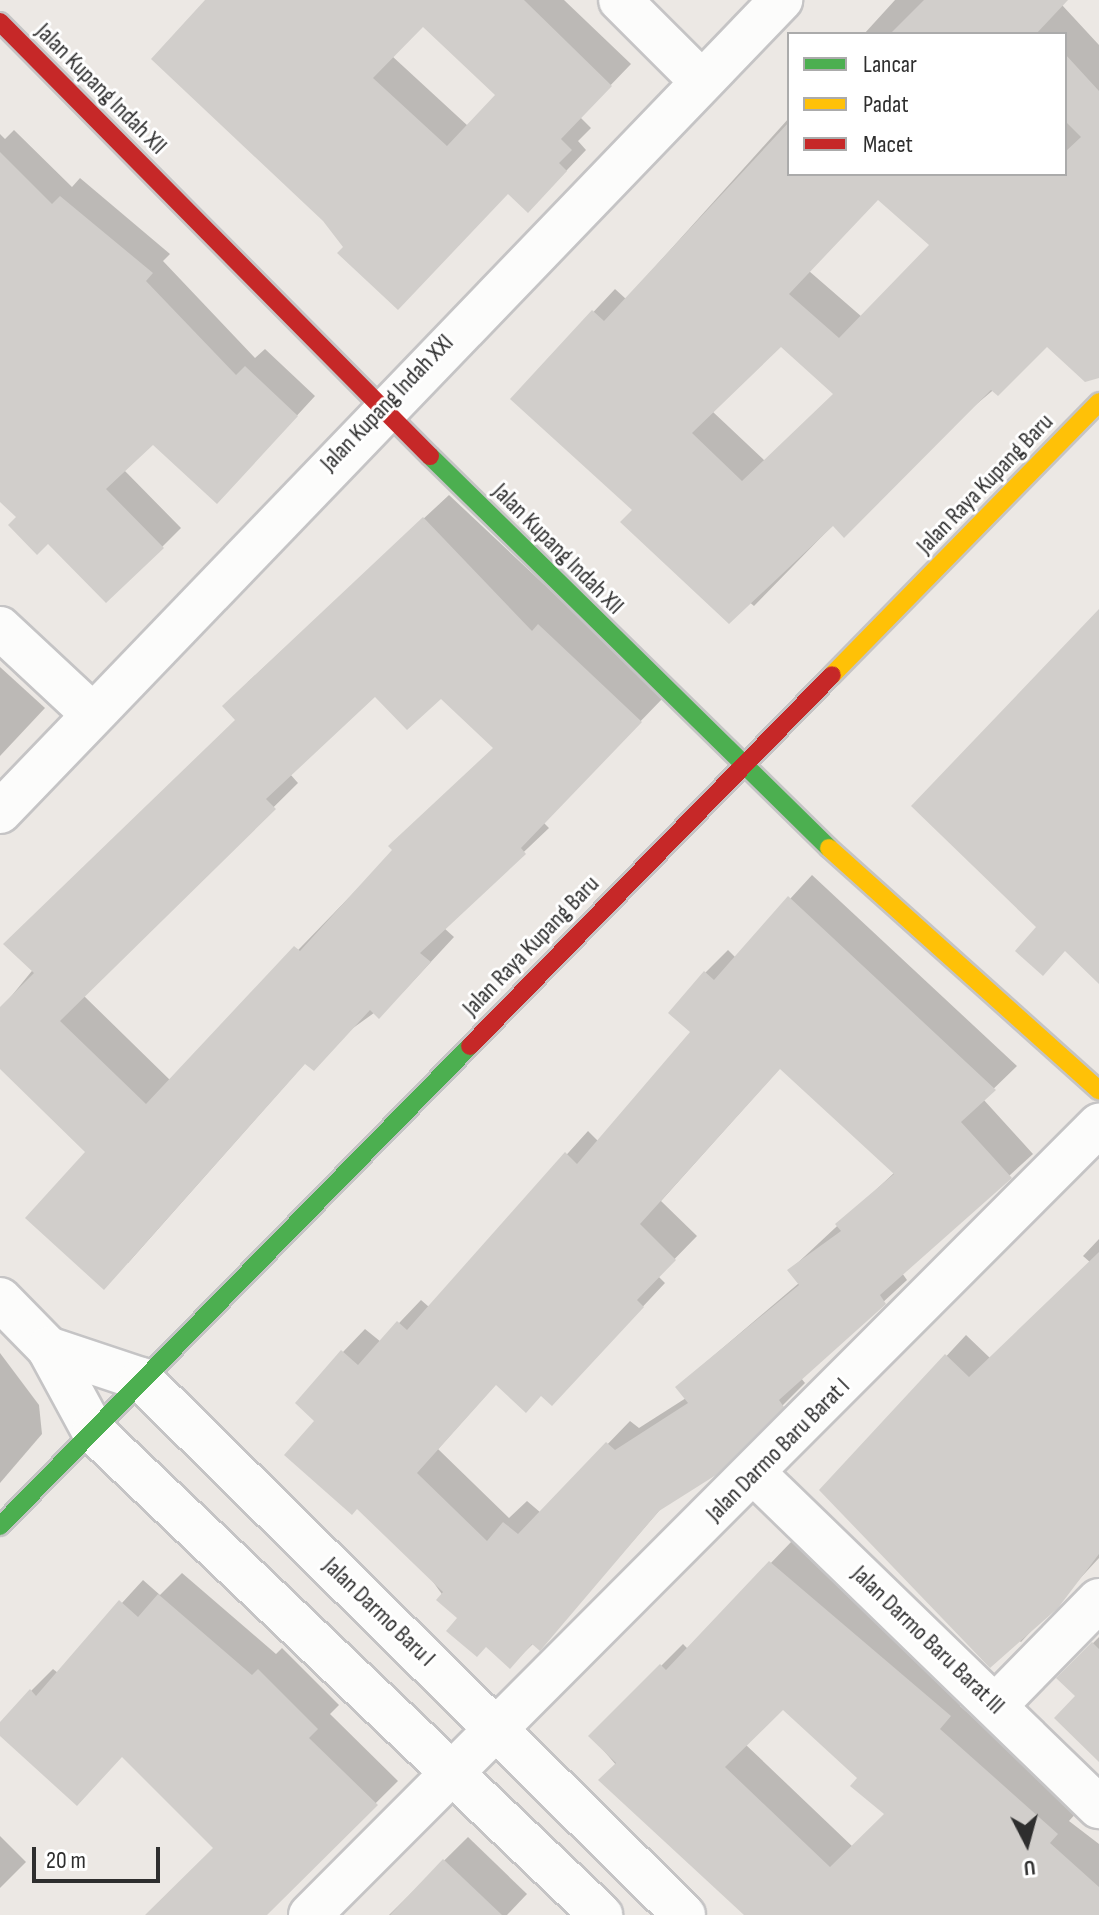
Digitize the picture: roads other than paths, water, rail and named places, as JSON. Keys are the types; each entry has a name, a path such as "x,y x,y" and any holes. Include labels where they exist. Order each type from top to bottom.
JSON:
{"street":[{"path":"620,0 701,81"},
{"name":"Jalan Kupang Indah XXI","path":"0,812 383,407 781,0"},
{"name":"Jalan Kupang Indah XII","path":"0,22 740,768 1099,1090"},
{"name":"Jalan Raya Kupang Baru","path":"0,1526 1099,402"},
{"path":"0,628 91,713"},
{"name":"Jalan Darmo Baru Barat I","path":"310,1915 755,1474 1099,1125"},
{"path":"0,1299 48,1348 93,1431 453,1770 601,1915"},
{"name":"Jalan Darmo Baru I","path":"48,1348 141,1379 500,1728 684,1915"},
{"name":"Jalan Darmo Baru Barat III","path":"755,1474 1099,1807"},
{"path":"996,1705 1099,1600"}]}
